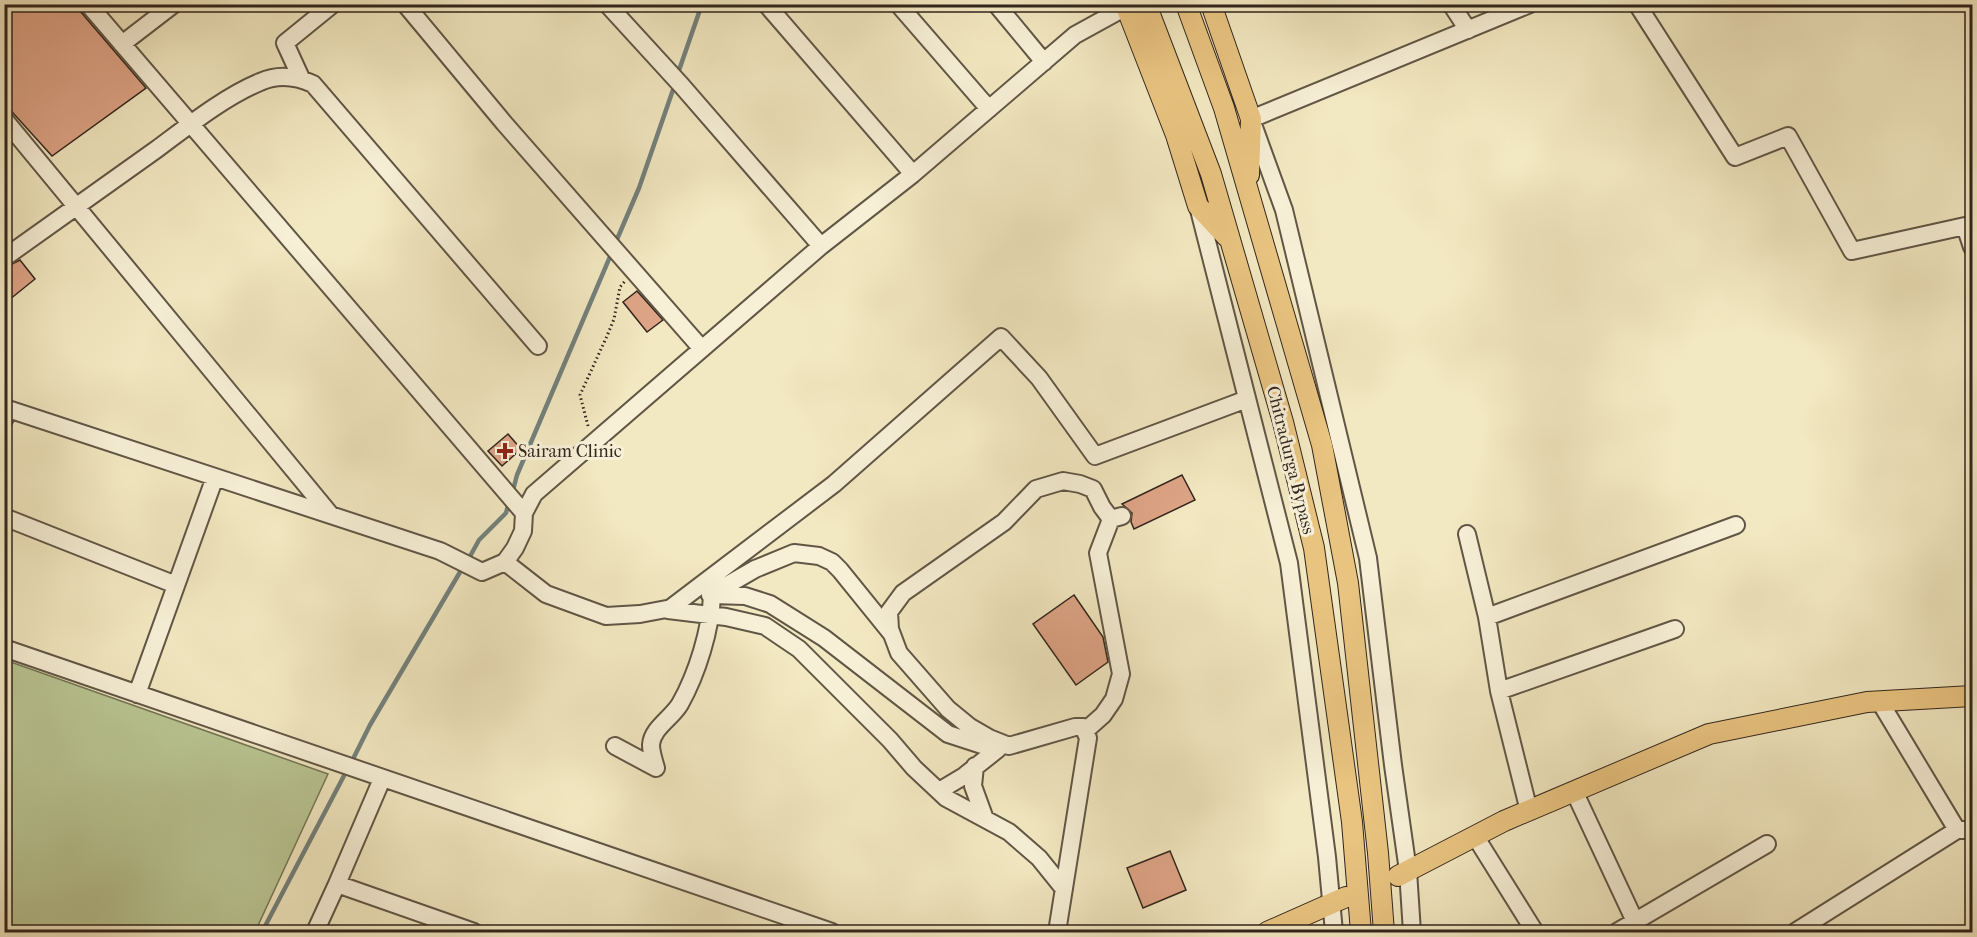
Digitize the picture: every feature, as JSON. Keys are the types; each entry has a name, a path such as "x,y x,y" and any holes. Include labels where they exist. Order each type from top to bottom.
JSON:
{"main road":[{"name":"Chitradurga Bypass","path":"1186,4 1224,108 1322,445 1348,583 1378,853 1384,933"},
{"path":"1210,4 1251,119 1249,194"},
{"name":"Chitradurga Bypass","path":"1132,5 1211,174 1283,422 1314,548 1352,822 1361,933"},
{"path":"1132,5 1198,206 1230,242"},
{"path":"1403,874 1529,811 1709,734 1867,702 1972,696"},
{"path":"1267,933 1339,901"}],"street":[{"path":"88,4 524,513"},
{"path":"122,44 174,4"},
{"path":"301,78 285,43 333,4"},
{"path":"405,4 504,123 702,349"},
{"path":"606,4 682,86 821,246"},
{"path":"766,4 913,174"},
{"path":"898,4 989,109"},
{"path":"996,4 1044,62"},
{"path":"1451,4 1468,30"},
{"path":"1421,933 1411,924 1403,874 1393,765 1368,558 1284,210 1251,119 1530,4"},
{"path":"1638,4 1735,157 1788,136 1852,251 1965,226 1972,247"},
{"path":"6,413 440,550 482,572 505,562 523,531 524,513 534,494 589,446 821,246 913,174 1075,35 1132,5"},
{"path":"8,249 76,206 191,124 262,81 280,77 301,78 313,84 538,346"},
{"path":"4,119 331,515"},
{"path":"1198,206 1289,562 1339,901 1334,933"},
{"path":"668,609 834,484 1001,337 1039,378 1095,456 1247,399"},
{"path":"137,694 214,477"},
{"path":"1004,748 970,728 948,709 899,652 890,629 889,612 903,593 1004,522 1036,489 1063,481 1093,489 1102,507 1117,517 1098,553 1121,674 1114,699 1102,715 1085,731"},
{"path":"4,517 176,585"},
{"path":"1486,616 1736,525"},
{"path":"1467,534 1486,616 1499,691 1529,811"},
{"path":"505,562 546,594 606,616 640,614 687,605 712,595 755,569 794,554 819,556 840,570 892,635"},
{"path":"615,746 656,768 651,744 660,726 679,706 694,676 711,615 712,595"},
{"path":"712,595 745,596 770,604 824,638 948,734 1004,748"},
{"path":"668,609 765,626 799,649 946,798 1009,832 1044,864 1064,889"},
{"path":"1499,691 1675,629"},
{"path":"4,648 832,933"},
{"path":"1795,933 1965,830 1880,702"},
{"path":"939,791 1004,748 1075,727 1083,727 1088,738 1057,933"},
{"path":"975,766 973,786 985,819"},
{"path":"315,933 382,779"},
{"path":"1574,791 1637,927"},
{"path":"1475,836 1535,933"},
{"path":"1617,933 1637,927 1767,844"},
{"path":"337,884 470,932"}],"path":[{"path":"589,446 587,422 580,395 614,319 620,287 635,272"}],"green space":[{"path":"5,660 328,774 255,932 5,932"}],"building":[{"path":"4,4 77,4 80,11 146,88 52,156 4,103"},
{"path":"20,260 35,279 4,304 4,268"},
{"path":"637,291 663,320 647,332 623,302"},
{"path":"508,434 521,449 502,466 488,451"},
{"path":"1182,475 1195,500 1134,529 1131,522 1132,513 1122,504"},
{"path":"1074,595 1103,637 1108,662 1076,685 1033,624"},
{"path":"1170,851 1186,890 1143,908 1127,868"}],"waterway":[{"path":"677,76 702,4"},
{"path":"615,244 639,188 675,84"},
{"path":"512,494 517,475 612,252"},
{"path":"468,560 479,540 506,513 509,502"},
{"path":"351,763 370,725 463,567"},
{"path":"262,932 347,770"}],"place":[{"name":"Sairam Clinic","path":"505,451"}]}
